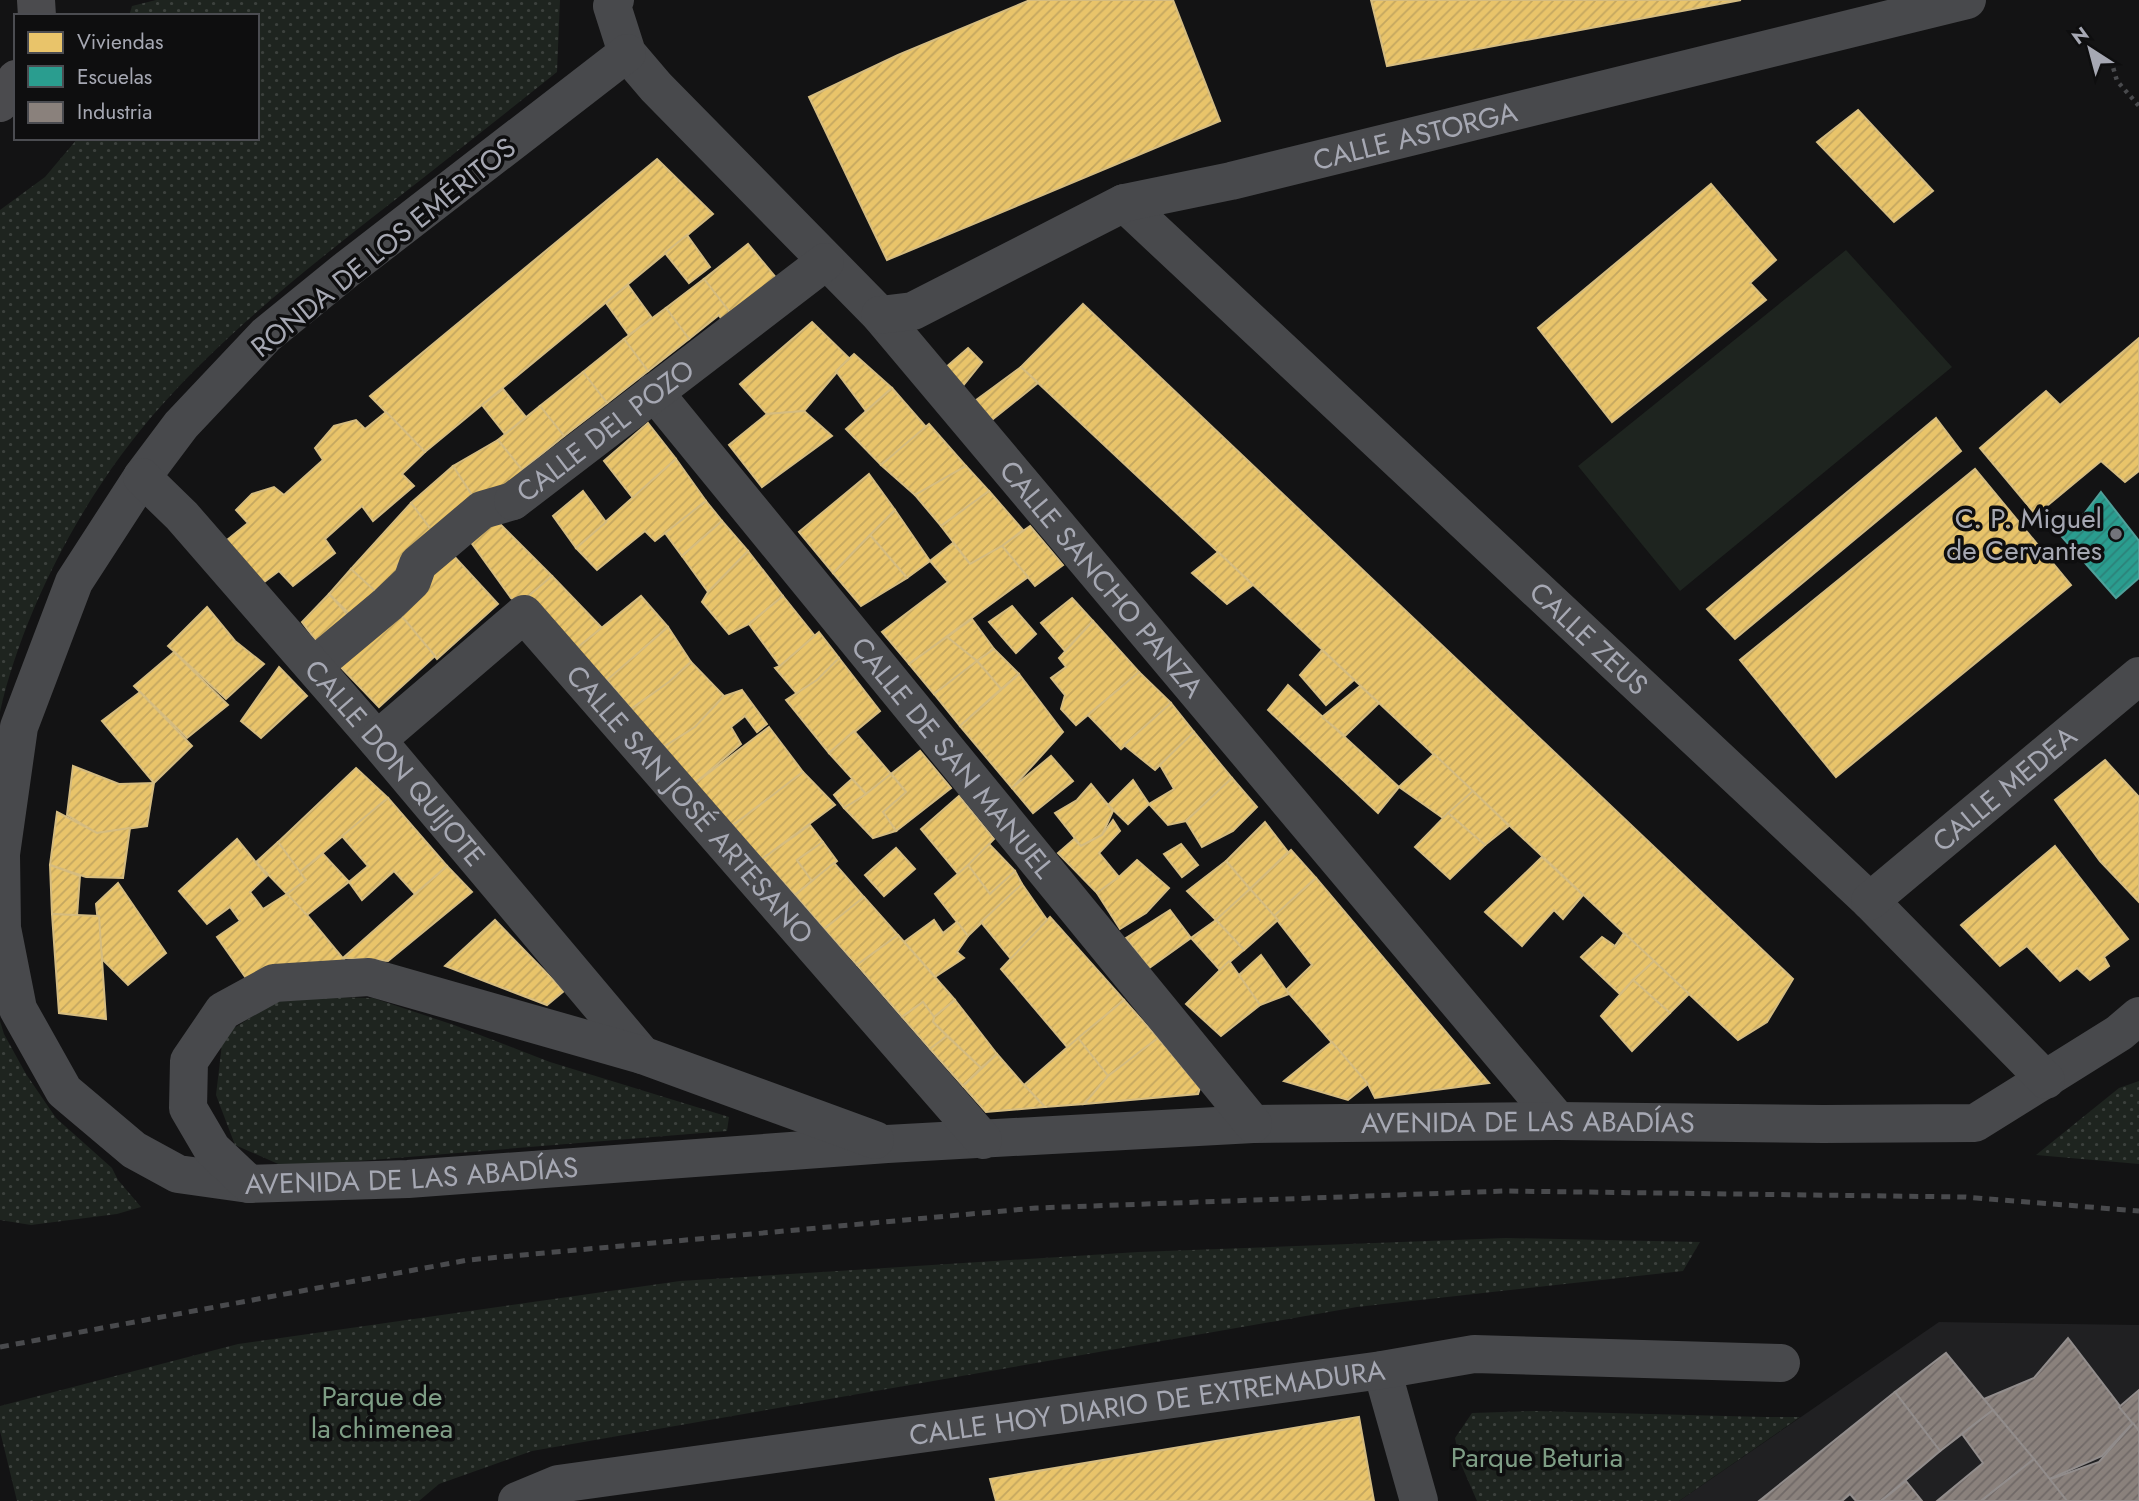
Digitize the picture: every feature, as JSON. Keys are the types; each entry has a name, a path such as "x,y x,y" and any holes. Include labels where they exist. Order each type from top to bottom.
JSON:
{"main road":[{"path":"0,103 14,82"}],"street":[{"path":"615,0 612,6 627,53"},
{"name":"CALLE ASTORGA","path":"880,315 913,311 1124,203 1231,181 1968,0"},
{"name":"CALLE SANCHO PANZA","path":"627,53 656,87 880,315 1558,1121"},
{"name":"RONDA DE LOS EMÉRITOS","path":"249,1184 178,1174 134,1150 64,1091 18,1009 2,928 1,854 19,727 74,582 142,477 181,425 266,335 627,53"},
{"name":"CALLE ZEUS","path":"1124,203 1870,901 2046,1080"},
{"name":"CALLE DEL POZO","path":"327,655 388,604 412,581 418,564 482,510 513,501 825,262"},
{"name":"CALLE DE SAN MANUEL","path":"654,392 1253,1124"},
{"name":"CALLE DON QUIJOTE","path":"142,477 182,516 377,740 642,1055"},
{"name":"CALLE SAN JOSÉ ARTESANO","path":"377,740 524,614 983,1140"},
{"name":"CALLE MEDEA","path":"1870,901 2139,676"},
{"name":"AVENIDA DE LAS ABADÍAS","path":"887,1144 642,1055 369,977 274,983 223,1011 189,1061 188,1108 212,1149 249,1184 408,1179 887,1144 1253,1124 1558,1121 1823,1125 1975,1123 2132,1028"},
{"name":"CALLE HOY DIARIO DE EXTREMADURA","path":"517,1501 558,1483 1382,1370 1474,1354 1781,1363"},
{"path":"1382,1370 1419,1501"}],"path":[{"path":"2111,60 2117,81 2139,106"}],"shaded area":[{"path":"1939,1322 2139,1325 2139,1501 1679,1501"}],"green space":[{"path":"156,0 560,0 557,72 271,300 214,351 161,406 108,473 62,550 25,631 0,712 0,210 45,177 76,140 259,140 259,14 130,14 132,6"},
{"path":"1846,250 1952,367 1680,591 1578,466"},
{"path":"285,996 373,998 454,1025 550,1062 729,1117 727,1131 285,1167 235,1145 216,1095 223,1035"},
{"path":"0,1021 4,1034 26,1074 56,1118 112,1168 118,1180 141,1207 117,1214 31,1225 0,1220"},
{"path":"2139,1081 2139,1164 2036,1155 2119,1088"},
{"name":"Parque de la chimenea","path":"1506,1238 1700,1242 1683,1271 1357,1307 532,1451 439,1484 419,1501 17,1501 0,1431 0,1406 238,1344 680,1281 1138,1252"},
{"name":"Parque Beturia","path":"1535,1411 1800,1417 1679,1501 1477,1501 1460,1462 1455,1438 1472,1413"}],"building: Viviendas":[{"path":"1030,0 1173,0 1220,121 887,260 809,97 898,55"},
{"path":"1371,0 1741,0 1387,66"},
{"path":"1858,110 1933,191 1894,222 1817,142"},
{"path":"657,159 713,214 425,452 370,396"},
{"path":"1711,184 1776,260 1750,283 1766,300 1612,422 1538,328"},
{"path":"687,235 710,267 689,283 665,253"},
{"path":"748,244 778,280 732,315 704,279"},
{"path":"704,279 732,315 723,322 719,315 689,339 666,308"},
{"path":"628,285 652,318 629,335 606,303"},
{"path":"1083,304 1793,979 1767,1022 1738,1040 1021,367"},
{"path":"666,308 689,339 648,371 624,339"},
{"path":"812,322 849,358 804,411 767,414 740,384"},
{"path":"2139,338 2139,471 2125,482 2101,461 2036,515 1980,448 2046,391 2060,405"},
{"path":"624,339 648,371 607,403 583,372"},
{"path":"968,348 982,362 962,387 945,368"},
{"path":"854,354 892,388 866,411 836,371"},
{"path":"1021,367 1038,383 992,420 975,401"},
{"path":"583,372 607,403 564,436 540,406"},
{"path":"892,388 926,427 881,465 846,429"},
{"path":"503,389 526,417 505,434 482,405"},
{"path":"540,406 564,436 522,470 498,440"},
{"path":"804,411 832,436 762,487 729,445 767,414"},
{"path":"386,412 425,452 402,474 414,486 373,521 362,506 325,539 335,553 293,586 279,571 259,586 222,544 248,523 236,510 252,494 274,487 284,495 323,460 315,448 334,426 356,420 365,429"},
{"path":"1936,418 1961,451 1735,639 1707,609"},
{"path":"648,423 676,459 633,498 604,461"},
{"path":"929,424 966,466 915,495 881,465"},
{"path":"498,440 527,476 479,506 453,466"},
{"path":"676,459 706,501 655,541 645,531 597,570 576,548"},
{"path":"453,466 479,506 432,531 411,503"},
{"path":"966,466 989,491 941,526 915,495"},
{"path":"1975,469 2071,585 1836,777 1740,660"},
{"path":"869,474 895,510 833,573 799,532"},
{"path":"583,491 606,522 576,548 553,516"},
{"path":"989,491 1023,530 1002,546 970,564 941,526"},
{"path":"706,501 722,521 682,556 665,533"},
{"path":"411,503 432,531 397,565 407,578 388,604 351,569"},
{"path":"895,510 930,561 907,578 870,535"},
{"path":"495,519 552,576 520,604 511,598 470,541"},
{"path":"722,521 748,551 708,592 682,556"},
{"path":"1030,526 1063,565 1035,586 1002,546"},
{"path":"870,535 907,578 861,606 833,573"},
{"path":"953,543 970,564 1002,546 1028,577 909,664 882,632 948,582 930,561"},
{"path":"748,551 783,596 749,624 729,634 702,602 708,592"},
{"path":"1218,552 1253,585 1227,604 1192,573"},
{"path":"451,553 498,604 437,659 394,607"},
{"path":"351,569 386,601 362,626 329,594"},
{"path":"552,576 602,628 575,650 526,598"},
{"path":"329,594 357,625 327,655 302,622"},
{"path":"641,596 668,627 603,685 573,651"},
{"path":"783,596 815,636 780,666 749,624"},
{"path":"1072,598 1093,621 1065,651 1041,623"},
{"path":"1012,606 1036,634 1016,653 989,622"},
{"path":"207,607 235,641 264,664 226,699 168,646"},
{"path":"394,607 435,656 379,707 334,660"},
{"path":"972,619 994,649 977,661 947,637"},
{"path":"1093,621 1139,672 1076,725 1061,709 1065,695 1051,678 1066,667 1059,658"},
{"path":"668,627 691,662 669,682 631,709 607,680"},
{"path":"819,632 839,658 817,680 797,694 775,668"},
{"path":"947,637 977,661 934,694 909,664"},
{"path":"994,649 1019,674 1001,689 977,661"},
{"path":"1322,650 1354,680 1326,705 1300,675"},
{"path":"174,652 228,705 187,738 134,686"},
{"path":"839,658 880,711 829,753 786,700 817,680"},
{"path":"977,661 1001,689 960,726 934,694"},
{"path":"691,662 724,696 695,727 662,748 631,709 669,682"},
{"path":"279,667 307,696 261,738 241,721"},
{"path":"1139,672 1171,703 1121,749 1088,715"},
{"path":"1019,674 1063,732 1012,788 960,726"},
{"path":"1288,685 1399,787 1378,813 1268,710"},
{"path":"1360,686 1379,703 1345,736 1322,717"},
{"path":"742,690 767,724 757,732 745,716 731,727 741,744 694,784 662,748 695,727 724,696"},
{"path":"140,692 192,746 154,783 102,721"},
{"path":"1171,703 1194,732 1155,770 1124,745"},
{"path":"769,727 803,772 732,826 694,784"},
{"path":"854,731 891,774 866,794 829,753"},
{"path":"1194,732 1232,778 1186,821 1168,825 1149,804 1174,789 1160,765"},
{"path":"920,751 951,788 896,831 883,812 906,792 891,774"},
{"path":"1434,754 1473,791 1443,818 1399,787"},
{"path":"1051,756 1073,781 1033,813 1012,788"},
{"path":"2105,760 2139,797 2139,902 2100,861 2055,800"},
{"path":"73,766 119,784 154,783 147,826 97,833 67,815"},
{"path":"356,768 388,798 300,872 278,842"},
{"path":"803,772 835,805 762,859 732,826"},
{"path":"891,774 906,792 883,812 896,831 873,838 844,808"},
{"path":"1232,778 1257,807 1233,831 1202,847 1186,821"},
{"path":"852,779 866,794 844,808 834,795"},
{"path":"1133,780 1149,804 1128,824 1108,805"},
{"path":"1091,784 1113,811 1102,835 1081,846 1055,813 1077,800"},
{"path":"1473,791 1509,826 1485,845 1448,813"},
{"path":"959,796 994,839 959,875 921,829"},
{"path":"388,798 447,866 415,894 394,871 362,900 349,882 368,866 342,836"},
{"path":"57,812 97,833 130,828 123,878 86,877 50,865"},
{"path":"1448,813 1485,845 1450,879 1415,847"},
{"path":"1113,820 1120,831 1099,853 1119,877 1097,893 1058,853 1074,839 1081,846 1102,835"},
{"path":"1265,822 1288,852 1250,889 1226,861"},
{"path":"810,825 823,842 797,860 812,881 795,895 762,859"},
{"path":"237,839 267,876 250,892 263,909 287,894 293,898 351,968 248,981 217,937 240,921 230,907 207,924 179,891"},
{"path":"278,842 306,880 287,894 256,862"},
{"path":"823,842 837,861 812,881 797,860"},
{"path":"989,844 1015,871 990,894 968,865"},
{"path":"1181,844 1198,865 1182,877 1164,854"},
{"path":"2055,846 2128,939 2104,957 2109,966 2090,980 2077,968 2060,981 2027,946 2000,966 1961,925"},
{"path":"896,848 915,869 884,896 865,875"},
{"path":"1291,850 1316,878 1274,916 1250,889"},
{"path":"323,854 349,882 307,915 287,894 306,880 300,872"},
{"path":"1542,857 1583,895 1563,919 1554,910 1522,946 1485,912"},
{"path":"1137,860 1169,888 1146,913 1120,929 1097,893"},
{"path":"1226,861 1250,889 1216,920 1187,891"},
{"path":"834,863 864,897 824,929 795,895"},
{"path":"50,865 80,876 77,916 52,914"},
{"path":"968,865 990,894 1015,871 1022,884 968,936 935,894"},
{"path":"447,866 472,892 388,961 343,958"},
{"path":"1316,878 1489,1083 1375,1098 1368,1084 1286,990 1312,965 1274,916"},
{"path":"118,883 166,953 128,985 102,959 96,904"},
{"path":"1022,884 1047,920 1011,959 981,922"},
{"path":"1250,889 1278,920 1244,950 1216,920"},
{"path":"864,897 898,935 857,965 824,929"},
{"path":"1170,910 1191,938 1149,968 1126,938"},
{"path":"52,914 99,916 106,1019 59,1013"},
{"path":"1050,917 1124,1000 1068,1048 1001,969"},
{"path":"495,920 564,991 547,1005 445,966"},
{"path":"934,920 943,933 957,922 968,936 957,952 964,958 935,977 904,942"},
{"path":"1216,920 1244,950 1220,970 1191,938"},
{"path":"1624,933 1654,961 1620,994 1581,957 1602,937 1615,946"},
{"path":"898,935 955,1000 934,1017 923,1002 902,1017 857,965"},
{"path":"1261,955 1289,994 1260,1005 1239,975"},
{"path":"1229,961 1260,1005 1221,1036 1186,1004"},
{"path":"1654,961 1689,994 1670,1013 1633,980"},
{"path":"1633,980 1670,1013 1632,1051 1601,1016"},
{"path":"955,1000 997,1054 981,1068 933,1022 934,1017"},
{"path":"1124,1000 1158,1038 1108,1076 1078,1038"},
{"path":"923,1002 934,1017 933,1022 947,1036 930,1049 902,1017"},
{"path":"947,1036 981,1068 963,1086 930,1049"},
{"path":"1078,1038 1108,1076 1084,1104 1045,1107 1024,1085"},
{"path":"1158,1038 1200,1088 1198,1094 1084,1104 1108,1076"},
{"path":"1332,1042 1368,1084 1348,1100 1284,1081"},
{"path":"997,1054 1045,1107 986,1112 963,1086"},
{"path":"1359,1417 1374,1501 996,1501 990,1479"}],"building: Escuelas":[{"path":"2101,492 2139,541 2139,578 2116,598 2055,529 2084,514"}],"building: Industria":[{"path":"2068,1338 2133,1423 2102,1456 2045,1481 1984,1399 2034,1378"},
{"path":"1946,1353 1993,1410 1940,1451 1895,1392"},
{"path":"2139,1390 2139,1431 2119,1407"},
{"path":"1895,1392 1940,1451 1881,1501 1856,1501 1850,1494 1842,1501 1759,1501"},
{"path":"1993,1410 2034,1459 1981,1501 1937,1501 1983,1463 1962,1434"},
{"path":"2133,1423 2139,1431 2139,1501 2064,1501 2045,1481 2099,1462"},
{"path":"2034,1459 2067,1501 1981,1501"},
{"path":"1906,1481 1922,1501 1881,1501"}],"railway":[{"path":"0,1347 468,1260 1036,1208 1505,1191 1965,1197 2139,1211"}],"place":[{"name":"C. P. Miguel de Cervantes","path":"2116,534"}]}
